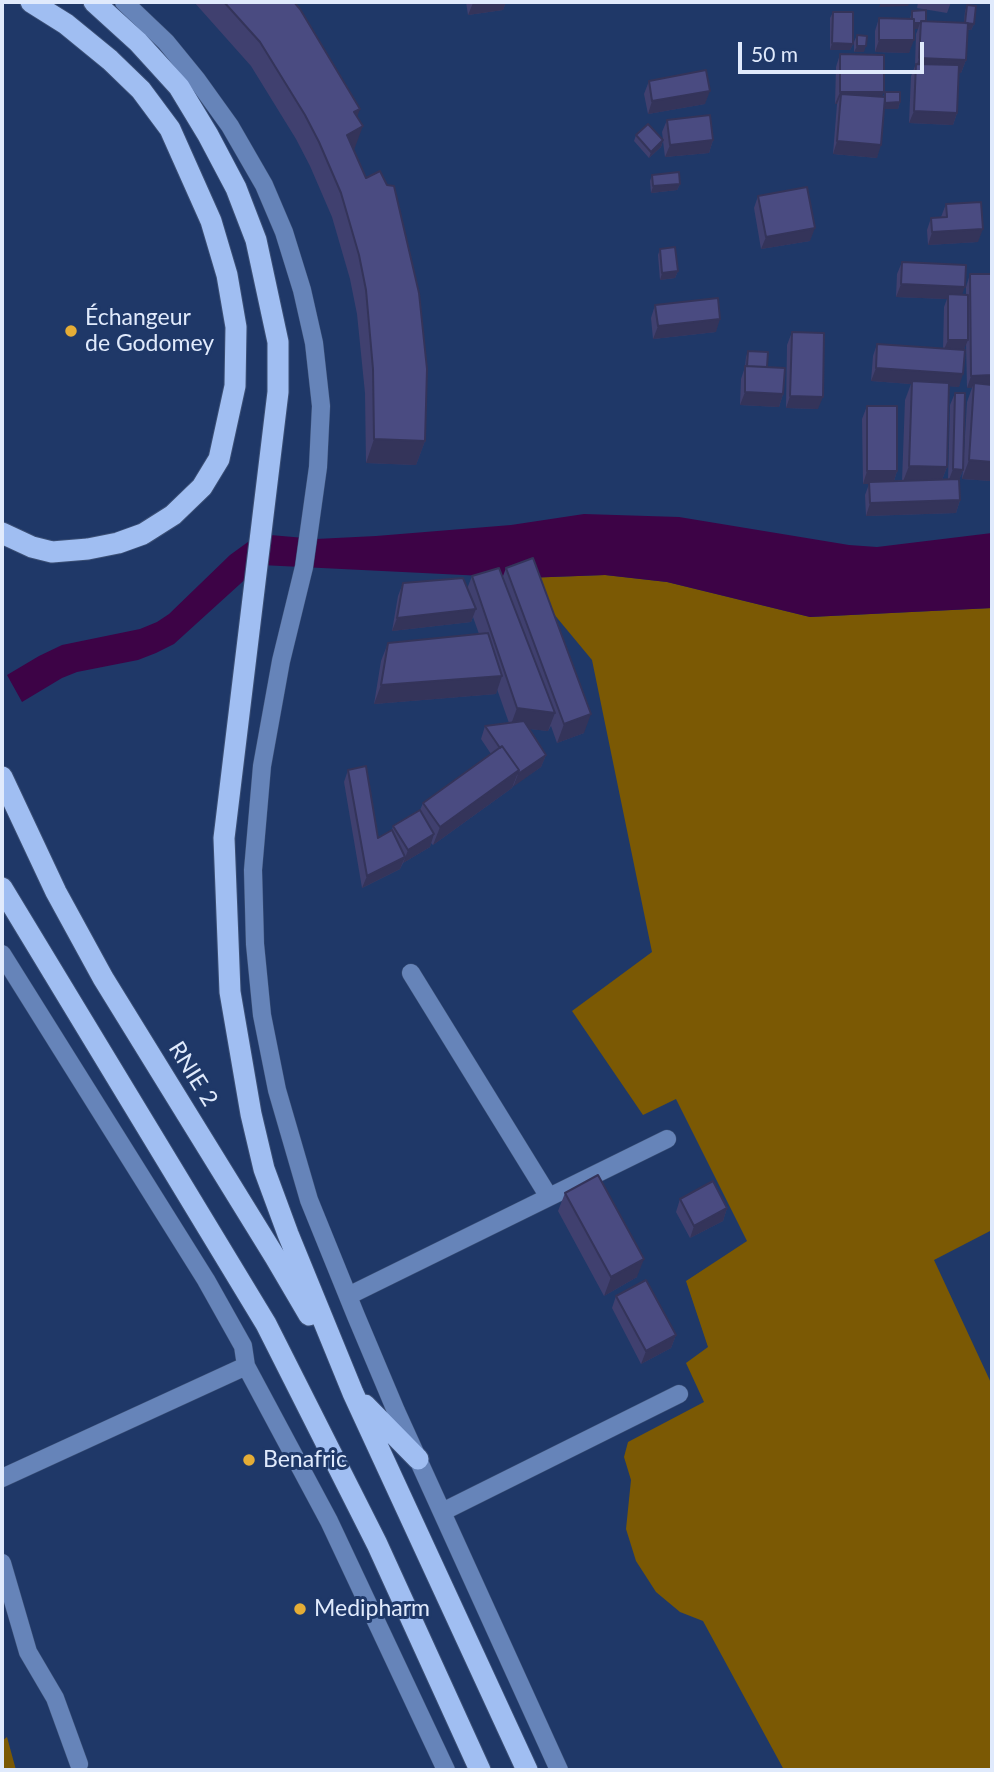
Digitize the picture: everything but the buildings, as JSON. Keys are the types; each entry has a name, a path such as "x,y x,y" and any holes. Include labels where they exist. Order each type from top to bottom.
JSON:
{"highway":[{"path":"2,533 32,547 52,552 88,549 144,534 173,515 202,487 219,459 235,386 236,327 227,275 211,221 170,129 141,90 110,60 66,24 31,2"},
{"path":"94,2 138,42 179,87 208,135 236,188 256,240 278,342 278,391 224,838 230,992 238,1048 264,1169 353,1393 527,1770"},
{"name":"RNIE 2","path":"2,777 55,892 103,978 275,1256 353,1393"},
{"path":"2,867 26,926"},
{"path":"2,888 266,1324 377,1544 480,1770"},
{"path":"353,1393 418,1459"}],"street":[{"path":"124,2 166,42 230,126 264,185 284,232 302,290 314,343 321,406 318,467 304,567 281,661 262,766 253,870 255,944 262,1015 277,1090 309,1200 348,1296 418,1459 559,1770"},
{"path":"2,954 206,1280 243,1346 246,1366 329,1521 446,1770"},
{"path":"411,973 549,1197"},
{"path":"348,1296 667,1139"},
{"path":"2,1478 246,1366"},
{"path":"442,1512 679,1394"},
{"path":"2,1563 28,1652 55,1698 79,1764"}],"shaded area":[{"path":"584,514 679,517 849,545 877,547 992,533 992,608 810,617 667,582 605,575 524,578 261,565 174,644 156,653 138,660 77,672 22,702 7,675 62,645 140,629 157,622 169,614 230,555 259,534 316,539 376,536 511,525"},
{"path":"605,575 667,582 810,617 992,608 992,1230 934,1260 992,1385 992,1770 784,1770 703,1621 680,1612 656,1592 636,1561 626,1529 631,1480 624,1457 628,1442 704,1402 686,1363 708,1347 686,1281 747,1241 676,1099 643,1115 572,1011 652,952 592,660 524,578"},
{"path":"7,1737 16,1770 2,1770 2,1741"}],"place":[{"name":"Échangeur de Godomey","path":"71,331"},
{"name":"Benafric","path":"249,1460"},
{"name":"Medipharm","path":"300,1609"}]}
